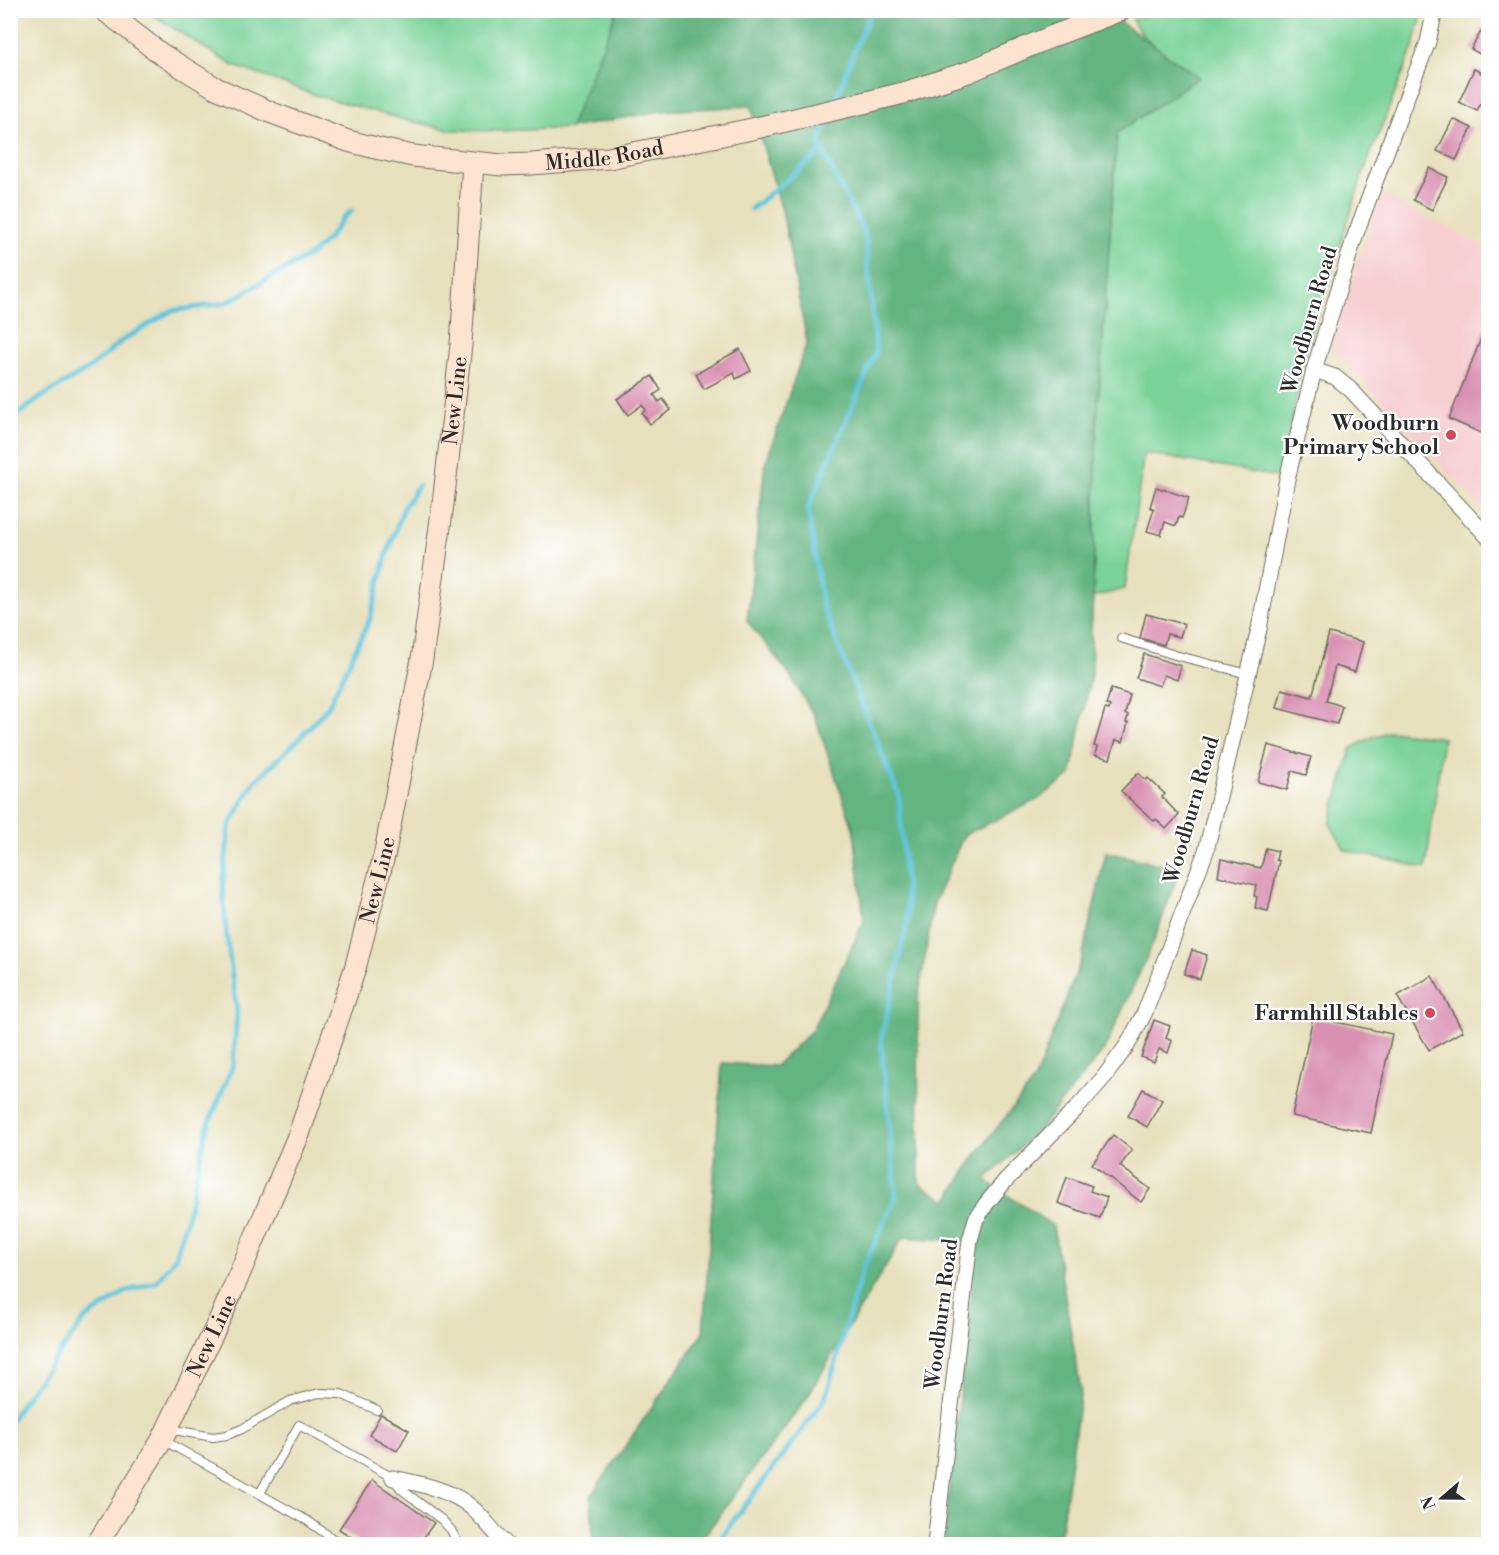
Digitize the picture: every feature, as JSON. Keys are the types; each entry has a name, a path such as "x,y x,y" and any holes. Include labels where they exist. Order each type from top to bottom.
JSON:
{"main road":[{"name":"Middle Road","path":"104,10 179,66 216,88 272,113 348,141 380,149 413,156 502,165 609,158 907,92 968,72 1121,10"},
{"name":"New Line","path":"97,1545 164,1434 224,1310 299,1134 356,969 385,852 422,659 462,345 473,163"}],"street":[{"name":"Woodburn Road","path":"935,1545 970,1240 976,1219 1005,1181 1105,1076 1142,1020 1206,851 1259,629 1287,479 1314,370 1355,236 1428,42 1435,10"},
{"path":"1314,370 1335,377 1351,390 1488,537"},
{"path":"393,1478 428,1486 457,1497 490,1525 506,1545"}],"lane":[{"path":"1121,638 1174,655 1248,674"},
{"path":"164,1434 213,1437 227,1435 242,1429 290,1401 319,1393 341,1394 378,1410"},
{"path":"260,1494 299,1425 393,1478 401,1489 442,1520 457,1541 454,1545"},
{"path":"164,1434 308,1521 340,1545"}],"shaded area":[{"name":"Woodburn Primary School","path":"1382,195 1488,247 1488,516 1337,354 1331,343"}],"green space":[{"path":"1163,10 1423,11 1414,45 1364,171 1302,363 1283,478 1144,453 1125,589 1093,597 1097,420 1117,133 1199,77 1157,48 1142,35 1132,20"},
{"path":"146,11 617,11 570,128 500,131 451,130 315,95 232,65"},
{"path":"617,11 1103,11 1199,77 1117,133 1097,420 1092,671 1071,775 1037,800 964,835 934,903 918,999 919,1184 947,1201 975,1156 1034,1081 1082,958 1106,852 1180,869 1154,941 1104,1050 1037,1132 985,1180 1053,1226 1081,1391 1059,1544 943,1544 977,1242 903,1237 804,1402 698,1544 593,1544 591,1496 703,1333 722,1063 775,1066 812,1030 864,921 854,831 815,717 787,671 747,621 765,465 807,342 782,210 751,106 660,111 570,128"},
{"path":"1391,731 1443,738 1426,868 1345,850 1330,824 1351,749 1372,737"}],"building":[{"path":"1483,28 1488,31 1488,59 1471,49"},
{"path":"1474,69 1488,76 1488,88 1477,111 1459,102"},
{"path":"1453,119 1472,128 1456,160 1437,151"},
{"path":"1429,168 1448,177 1432,210 1413,200"},
{"name":"Woodburn Primary School","path":"1488,321 1488,436 1449,419"},
{"path":"740,349 751,371 736,379 734,373 704,389 696,374"},
{"path":"652,376 661,390 654,395 659,402 663,399 671,410 650,424 642,413 646,410 642,405 628,415 617,399"},
{"path":"1156,487 1189,498 1182,518 1179,517 1176,526 1165,522 1161,535 1147,531 1154,509 1150,507"},
{"path":"1146,614 1184,624 1180,637 1167,634 1164,645 1140,638"},
{"path":"1329,633 1363,642 1355,672 1335,666 1326,701 1342,706 1337,724 1277,708 1282,689 1312,697"},
{"path":"1144,654 1181,666 1177,680 1164,675 1160,686 1136,678"},
{"path":"1111,689 1130,695 1125,714 1128,715 1126,723 1128,723 1123,742 1116,740 1110,759 1095,755 1097,747 1094,746 1105,709 1109,710 1110,706 1106,705"},
{"path":"1268,745 1311,757 1306,775 1292,771 1287,790 1258,782"},
{"path":"1138,773 1146,780 1148,778 1165,794 1162,797 1179,815 1166,829 1121,791"},
{"path":"1266,848 1278,851 1276,860 1279,861 1268,911 1255,908 1256,885 1218,876 1221,859 1261,868"},
{"path":"1192,950 1207,955 1200,979 1184,974"},
{"name":"Farmhill Stables","path":"1432,976 1463,1031 1429,1050 1397,996"},
{"path":"1313,1017 1392,1034 1371,1133 1292,1116"},
{"path":"1154,1020 1170,1026 1166,1038 1172,1041 1168,1053 1159,1049 1154,1062 1141,1057"},
{"path":"1143,1089 1162,1100 1147,1127 1128,1116"},
{"path":"1113,1135 1132,1150 1120,1166 1150,1189 1141,1202 1092,1164"},
{"path":"1067,1177 1092,1186 1090,1191 1107,1197 1100,1218 1058,1203"},
{"path":"381,1414 409,1430 397,1451 369,1435"},
{"path":"372,1480 434,1523 419,1544 362,1544 339,1529"}],"waterway":[{"path":"834,104 872,10"},
{"path":"716,1544 825,1399 863,1268 896,1197 881,1041 908,919 899,796 822,605 808,508 876,352 865,234 819,144 830,116"},
{"path":"751,209 822,151"},
{"path":"10,420 40,398 91,367 123,340 171,311 226,303 310,255 328,239 344,217 352,211"},
{"path":"10,1421 85,1319 127,1291 156,1282 175,1258 187,1217 207,1128 233,1065 237,1012 226,931 223,885 229,827 254,782 297,741 328,707 370,619 387,554 404,507 418,486"}],"place":[{"name":"Woodburn Primary School","path":"1451,435"},
{"name":"Farmhill Stables","path":"1430,1013"}]}
